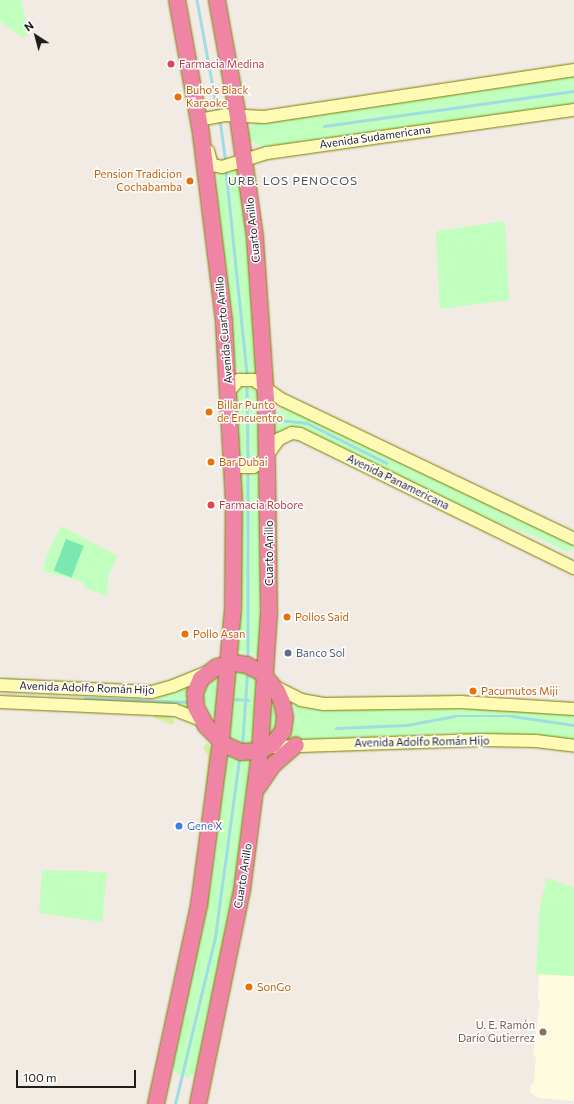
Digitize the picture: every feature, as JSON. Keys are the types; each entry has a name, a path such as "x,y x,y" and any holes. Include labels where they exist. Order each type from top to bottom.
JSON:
{"highway":[{"name":"Avenida Cuarto Anillo","path":"177,0 203,124 224,320 229,391 234,502 231,634 222,665"},
{"name":"Cuarto Anillo","path":"198,1104 242,890 255,792 265,749 270,681 265,389 255,237 237,162 217,0"},
{"path":"190,680 216,654 231,634"},
{"path":"156,1104 199,906 221,741 222,665"},
{"path":"222,665 247,665 270,681 282,702 285,722 281,736 265,749 241,752 221,741 203,721 196,707 196,688 201,679 222,665"},
{"path":"255,792 273,765 296,745"}],"street":[{"path":"203,124 232,116 272,116 574,70"},
{"name":"Avenida Sudamericana","path":"203,124 211,163 217,168 267,152 574,110"},
{"path":"229,391 236,382 246,379 257,381 265,389 574,539"},
{"name":"Avenida Panamericana","path":"232,459 241,467 249,468 260,464 267,453 284,436 300,434 574,568"},
{"path":"562,562 574,558"},
{"name":"Avenida Adolfo Román Hijo","path":"0,685 152,692 190,680 222,665"},
{"path":"270,681 301,700 324,704 461,702 574,709"},
{"path":"73,705 74,688"},
{"name":"Avenida Adolfo Román Hijo","path":"0,702 175,710 203,721"},
{"name":"Avenida Adolfo Román Hijo","path":"265,749 296,745 481,740 536,741 574,746"}],"shaded area":[{"path":"539,974 574,976 574,1101 538,1098 530,1092 531,1084 534,1084 536,1056 533,1055 540,1002 538,1001"}],"green space":[{"path":"0,0 21,0 28,31 27,35 22,37 0,21"},
{"path":"574,74 574,104 262,147 249,139 247,131 254,124"},
{"path":"240,171 243,179 258,371 253,375 241,375 233,360 216,188 219,172"},
{"path":"505,221 509,300 440,309 437,231"},
{"path":"240,386 256,388 259,392 261,452 253,458 242,458 237,455 235,392"},
{"path":"286,407 574,544 574,549 567,552 534,536 493,521 303,430 274,437 273,419 276,412"},
{"path":"261,468 261,661 252,653 237,651 238,475 248,476"},
{"path":"61,526 117,556 108,577 107,596 84,588 85,583 43,571 47,554"},
{"path":"66,539 84,546 72,578 54,571"},
{"path":"242,671 257,677 256,743 245,745 228,737 234,673"},
{"path":"222,676 217,725 202,697 208,685"},
{"path":"193,683 190,709 157,705 157,697"},
{"path":"272,691 282,722 268,739"},
{"path":"293,701 304,708 318,709 504,709 574,714 574,741 448,733 288,741 296,719"},
{"path":"153,714 171,715 175,723 172,725 154,718"},
{"path":"207,742 213,752 204,813 208,756 203,747"},
{"path":"226,753 233,757 252,758 238,870 204,1047 196,1073 188,1077 179,1075 172,1068 212,866"},
{"path":"42,870 107,872 102,922 39,913"},
{"path":"547,878 574,888 574,976 536,974 540,905"}],"waterway":[{"path":"197,0 218,114"},
{"path":"324,126 574,91"},
{"path":"220,120 226,163"},
{"path":"226,170 247,373"},
{"path":"247,388 248,457"},
{"path":"279,420 307,423 387,463"},
{"path":"248,472 248,658"},
{"path":"242,746 247,674"},
{"path":"85,698 189,702"},
{"path":"235,699 248,700"},
{"path":"336,728 407,725 455,716 512,716 574,725"},
{"path":"175,1104 215,937 239,760"}],"place":[{"name":"Farmacia Medina","path":"171,64"},
{"name":"Buho's Black Karaoke","path":"178,97"},
{"name":"Pension Tradicion Cochabamba","path":"190,181"},
{"name":"Billar Punto de Encuentro","path":"209,412"},
{"name":"Bar Dubai","path":"211,462"},
{"name":"Farmacia Robore","path":"211,505"},
{"name":"Pollos Said","path":"287,617"},
{"name":"Pollo Asan","path":"185,634"},
{"name":"Banco Sol","path":"288,653"},
{"name":"Pacumutos Miji","path":"473,691"},
{"name":"Gene X","path":"179,826"},
{"name":"SonGo","path":"249,987"},
{"name":"U. E. Ramón Darío Gutierrez","path":"543,1032"}],"district":[{"name":"URB. LOS PENOCOS","path":"293,181"}]}
